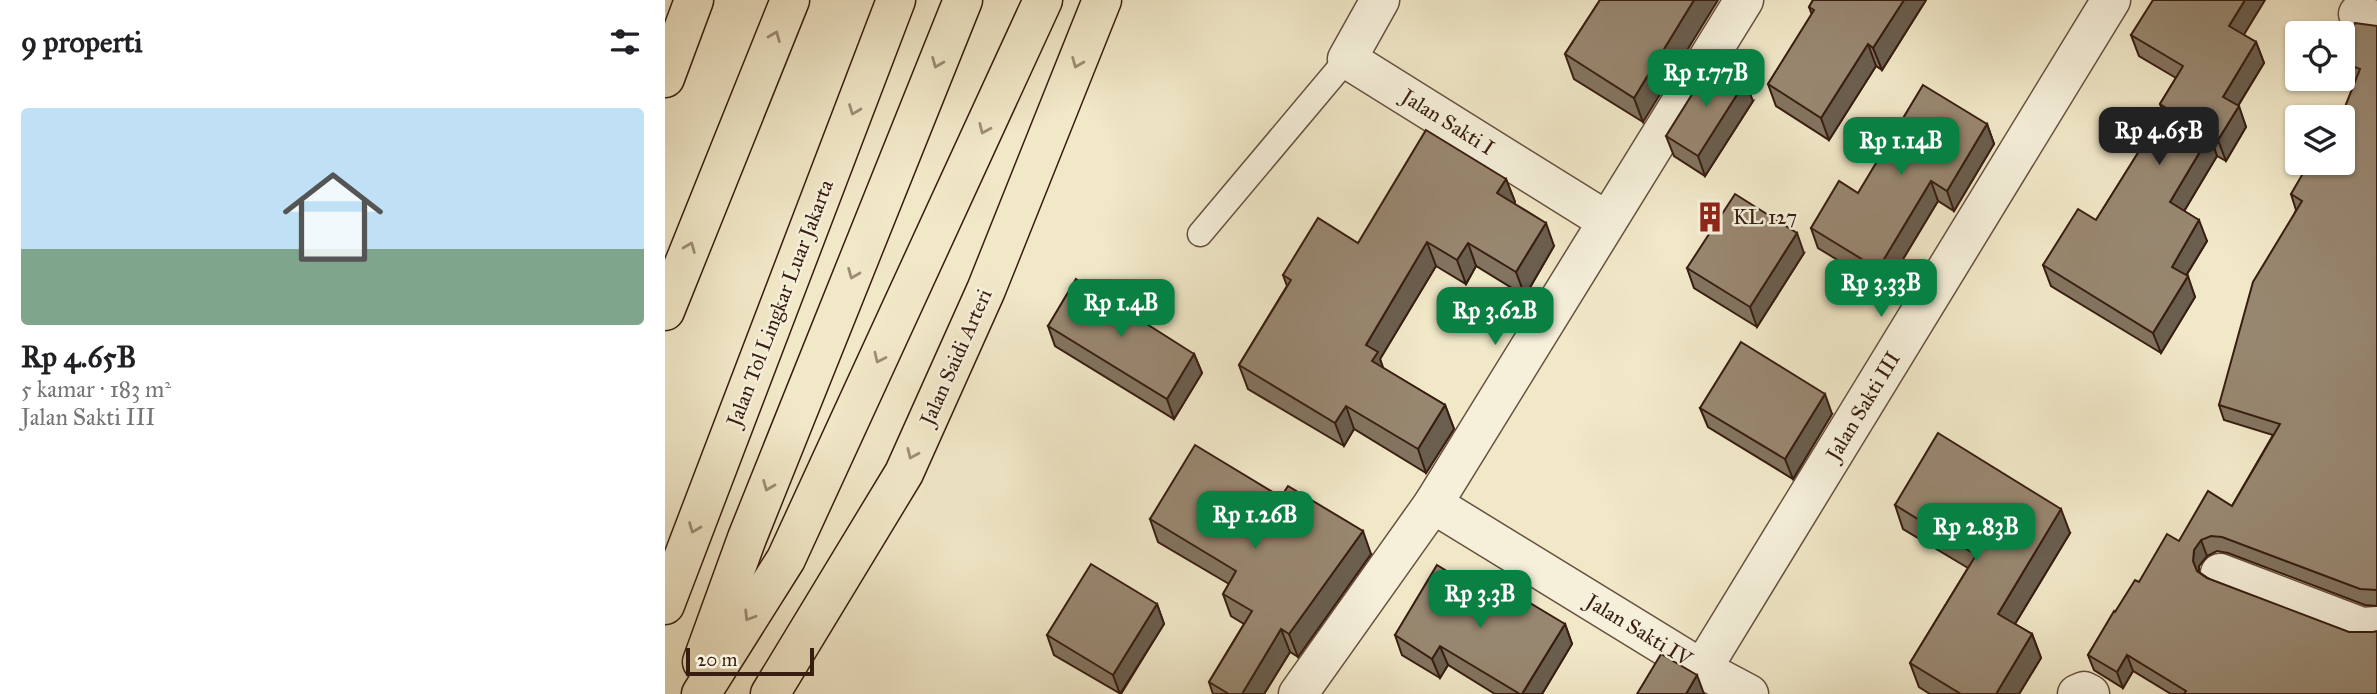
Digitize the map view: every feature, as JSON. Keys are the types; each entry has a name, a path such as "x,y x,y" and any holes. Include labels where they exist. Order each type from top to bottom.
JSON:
{"main road":[{"path":"665,78 694,0"},
{"path":"665,311 790,0"},
{"name":"Jalan Tol Lingkar Luar Jakarta","path":"665,606 895,0"},
{"path":"691,694 747,538 963,0"},
{"path":"701,694 786,559 1043,0"},
{"name":"Jalan Saidi Arteri","path":"770,694 904,473 986,290 1102,0"}],"street":[{"path":"1347,59 1380,0"},
{"path":"1298,694 1433,504 1744,0"},
{"name":"Jalan Sakti III","path":"1702,669 2111,0"},
{"name":"Jalan Sakti I","path":"1347,59 1608,221"},
{"name":"Jalan Sakti IV","path":"1433,504 1702,669 1749,694"},
{"path":"2220,573 2361,627 2377,626"},
{"path":"2077,694 2084,691 2090,694"}],"lane":[{"path":"1200,234 1347,59"}],"building":[{"path":"1600,0 1694,0 1634,98 1565,54"},
{"path":"1813,0 1904,0 1873,48 1868,44 1821,118 1768,84 1814,10 1809,7"},
{"path":"2153,0 2245,0 2229,26 2256,42 2223,97 2239,106 2218,140 2210,135 2170,202 2199,220 2172,267 2188,276 2153,333 2043,265 2078,209 2096,220 2166,108 2160,104 2183,66 2131,35"},
{"path":"2355,23 2377,26 2377,590 2360,589 2222,537 2211,536 2201,540 2194,550 2193,561 2197,571 2207,578 2349,632 2377,631 2377,694 2184,694 2186,691 2127,655 2117,672 2088,655 2114,611 2135,580 2139,582 2167,534 2179,541 2208,491 2232,506 2280,424 2219,405 2253,282 2302,201 2291,194 2302,175 2355,175 2355,105 2346,105 2351,91 2355,91 2360,69 2355,67"},
{"path":"1713,61 1745,82 1698,156 1666,136"},
{"path":"1923,85 1987,124 1947,191 1931,181 1878,269 1811,228 1839,181 1858,193"},
{"path":"1426,130 1506,179 1497,193 1546,223 1516,272 1468,243 1457,260 1427,242 1366,345 1378,352 1372,361 1445,405 1418,449 1346,406 1335,423 1239,365 1291,280 1283,275 1318,218 1358,243"},
{"path":"1735,194 1797,233 1750,307 1687,268"},
{"path":"1076,279 1194,354 1167,399 1048,326"},
{"path":"1741,342 1825,394 1785,459 1700,408"},
{"path":"1938,433 2061,509 1998,614 2032,634 1996,694 1961,694 1910,663 1976,555 1895,505"},
{"path":"1195,445 1281,497 1288,486 1363,531 1289,634 1281,629 1242,694 1229,694 1209,682 1252,611 1223,594 1236,571 1150,519"},
{"path":"1091,564 1157,604 1113,675 1047,635"},
{"path":"1437,565 1507,608 1515,594 1565,624 1522,694 1440,646 1432,659 1395,635"},
{"path":"1661,654 1697,675 1686,694 1637,694"}],"place":[{"name":"KL 127","path":"1710,217"}]}
